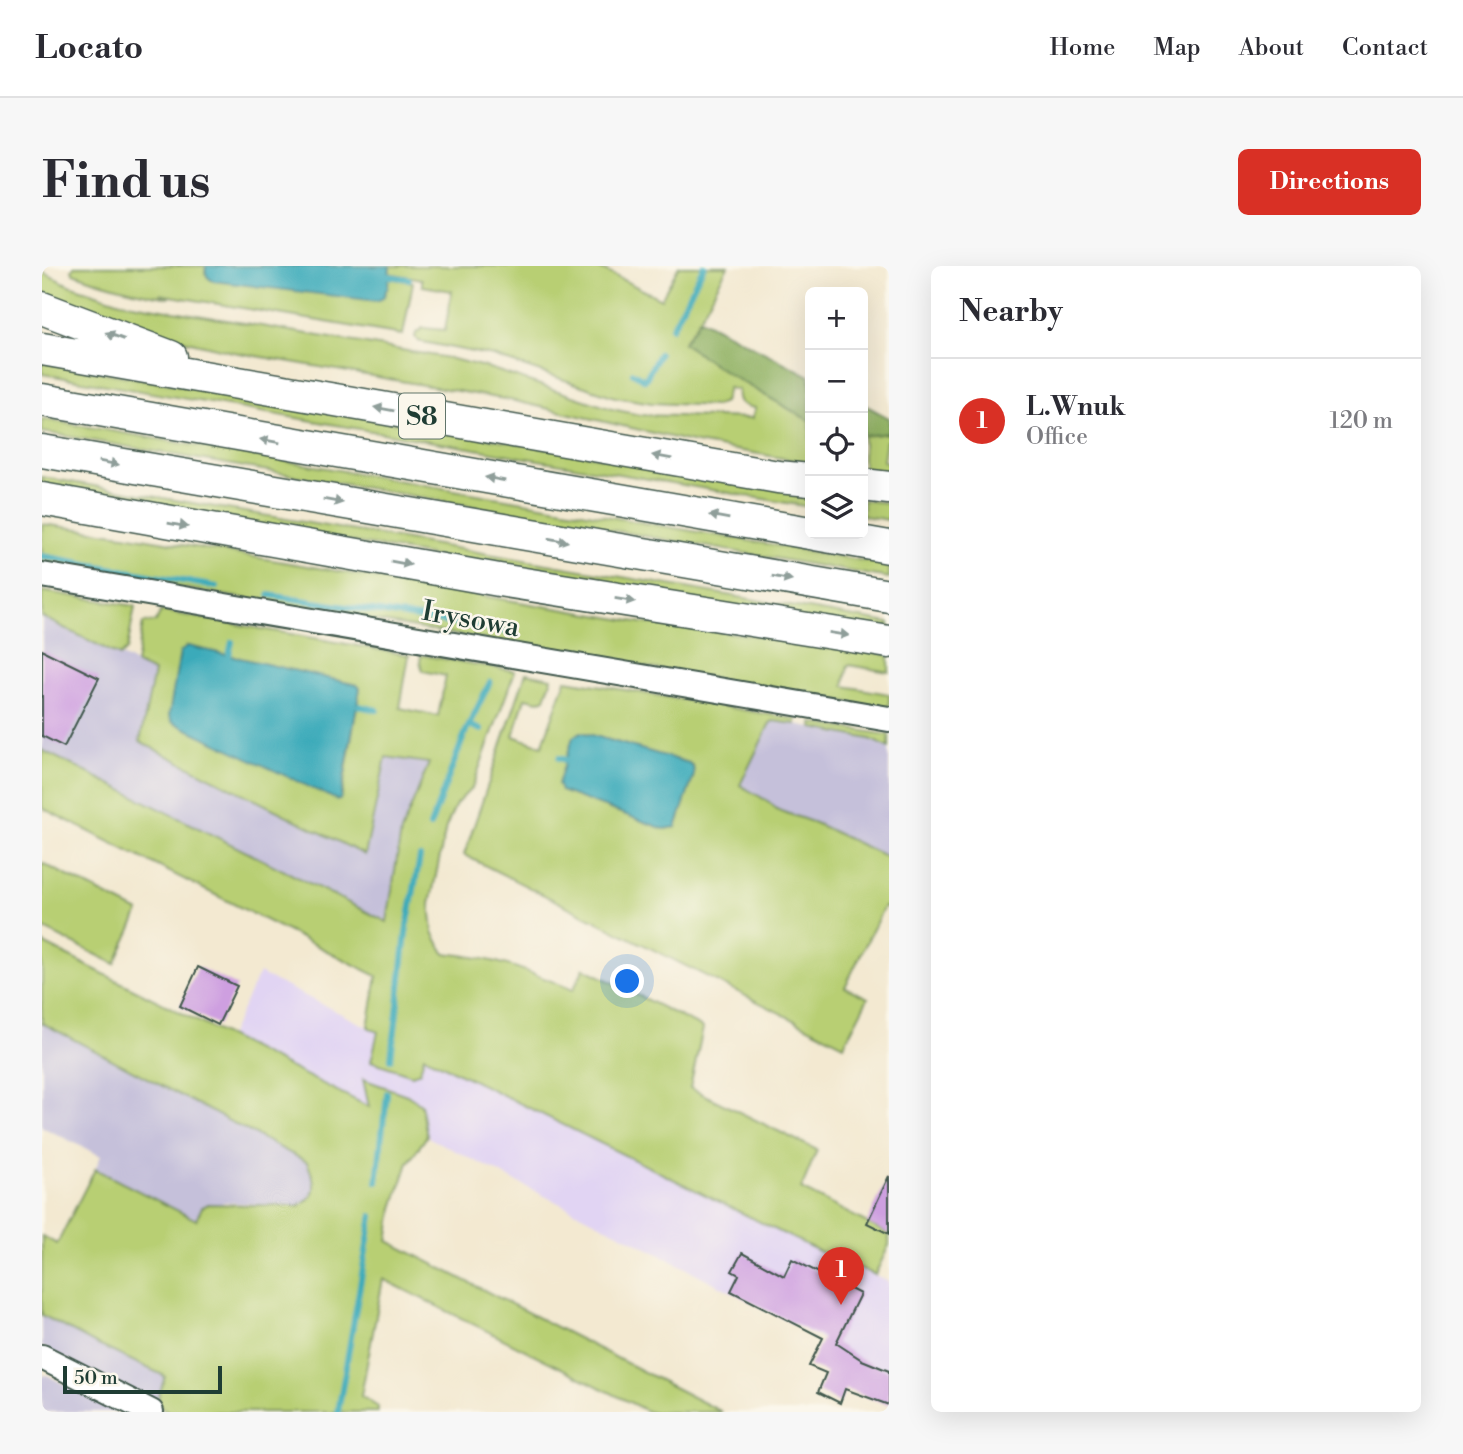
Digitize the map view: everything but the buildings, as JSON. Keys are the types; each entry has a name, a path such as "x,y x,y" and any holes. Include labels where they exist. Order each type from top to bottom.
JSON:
{"highway":[{"path":"42,308 248,385"},
{"name":"S8","path":"42,349 805,480"},
{"path":"42,400 805,532"},
{"path":"42,451 889,596"},
{"path":"868,486 889,488"},
{"path":"42,499 499,580 889,642"},
{"path":"42,511 110,513"},
{"path":"846,539 889,547"}],"street":[{"name":"Irysowa","path":"42,575 889,719"},
{"path":"42,1357 151,1412"}],"shaded area":[{"path":"42,617 154,672 148,746 364,855 386,757 429,763 401,832 386,922 42,750"},
{"path":"773,721 870,739 889,748 889,858 815,823 778,810 739,785"},
{"path":"259,973 846,1265 848,1262 889,1282 889,1371 862,1360 632,1240 229,1037"},
{"path":"42,1023 307,1162 314,1180 314,1193 309,1201 299,1206 224,1202 199,1214 196,1221 95,1169 101,1156 42,1127"},
{"path":"42,1315 165,1376 156,1405 42,1347"},
{"path":"47,1375 117,1412 42,1412 42,1376"}],"green space":[{"path":"74,266 206,266 205,273 388,286 388,278 413,282 403,335 159,294 170,298 145,294 73,273"},
{"path":"390,266 595,266 661,299 679,266 728,266 683,343 730,375 805,418 805,462 696,443 515,401 233,352 149,332 42,296 42,272 69,285 121,302 448,358 489,368 612,409 640,415 752,418 755,408 741,403 738,390 728,388 724,402 716,406 652,403 615,397 493,356 418,341 416,333 423,328 445,330 452,291 422,286 422,279 389,273"},
{"path":"700,319 805,373 805,418 730,375 683,343"},
{"path":"42,362 805,492 805,506 42,374"},
{"path":"868,407 889,418 889,433 868,435"},
{"path":"42,419 889,565 889,578 42,432"},
{"path":"889,433 883,461 889,463 889,477 868,473 868,435"},
{"path":"42,477 889,623 889,635 42,488"},
{"path":"868,501 889,503 889,520 868,517"},
{"path":"42,524 124,535 643,623 787,639 889,655 889,672 848,665 844,686 889,694 889,709 42,564"},
{"path":"42,591 135,606 127,650 120,656 42,617"},
{"path":"161,611 409,655 400,708 438,716 446,676 423,671 421,655 515,671 472,788 456,804 446,827 430,904 433,932 444,953 510,966 573,990 584,968 703,1028 690,1088 817,1150 801,1189 889,1234 889,1245 875,1275 849,1263 847,1265 424,1056 420,1072 412,1075 371,1061 378,1032 368,1027 377,976 42,808 42,750 387,922 401,832 429,763 386,757 365,855 148,746 140,741 154,672 136,664 143,623 156,622","holes":["188,646 357,685 360,688 342,795"]},
{"path":"526,673 552,678 545,698 539,701 525,698 513,736 542,746 566,680 796,719 796,724 773,721 769,725 740,785 778,810 815,823 889,858 889,908 884,906 845,987 868,998 844,1045 464,855","holes":["585,733 693,766 694,775 676,827 664,829 561,791 573,737"]},
{"path":"813,723 889,735 889,748 870,739 813,728"},
{"path":"42,863 139,912 115,964 42,928"},
{"path":"42,943 369,1107 363,1079 407,1095 421,1104 427,1136 408,1163 393,1208 388,1241 722,1412 649,1412 383,1279 361,1396 378,1407 378,1412 169,1412 156,1405 165,1376 42,1315 42,1236 57,1244 95,1169 196,1220 202,1207 209,1204 299,1206 311,1197 314,1181 307,1162 42,1023"}],"water":[{"path":"206,266 390,266 388,286 383,298 377,301 213,281 206,275"},
{"path":"188,646 357,685 360,688 340,800 172,722 169,715 180,652"},
{"path":"581,732 689,763 693,767 694,775 676,827 664,829 561,791 558,784 573,737"}],"waterway":[{"path":"672,328 704,266"},
{"path":"389,276 409,279"},
{"path":"633,373 645,380 659,354"},
{"path":"42,556 217,587"},
{"path":"269,595 515,633"},
{"path":"229,655 232,642"},
{"path":"430,826 466,731 490,682"},
{"path":"359,706 377,710"},
{"path":"469,725 481,730"},
{"path":"559,758 566,760"},
{"path":"394,1039 406,933 420,857"},
{"path":"391,1059 393,1040"},
{"path":"385,1114 387,1093"},
{"path":"377,1182 384,1116"},
{"path":"338,1412 372,1216"}],"place":[{"name":"L.Wnuk","path":"841,1305"}]}
